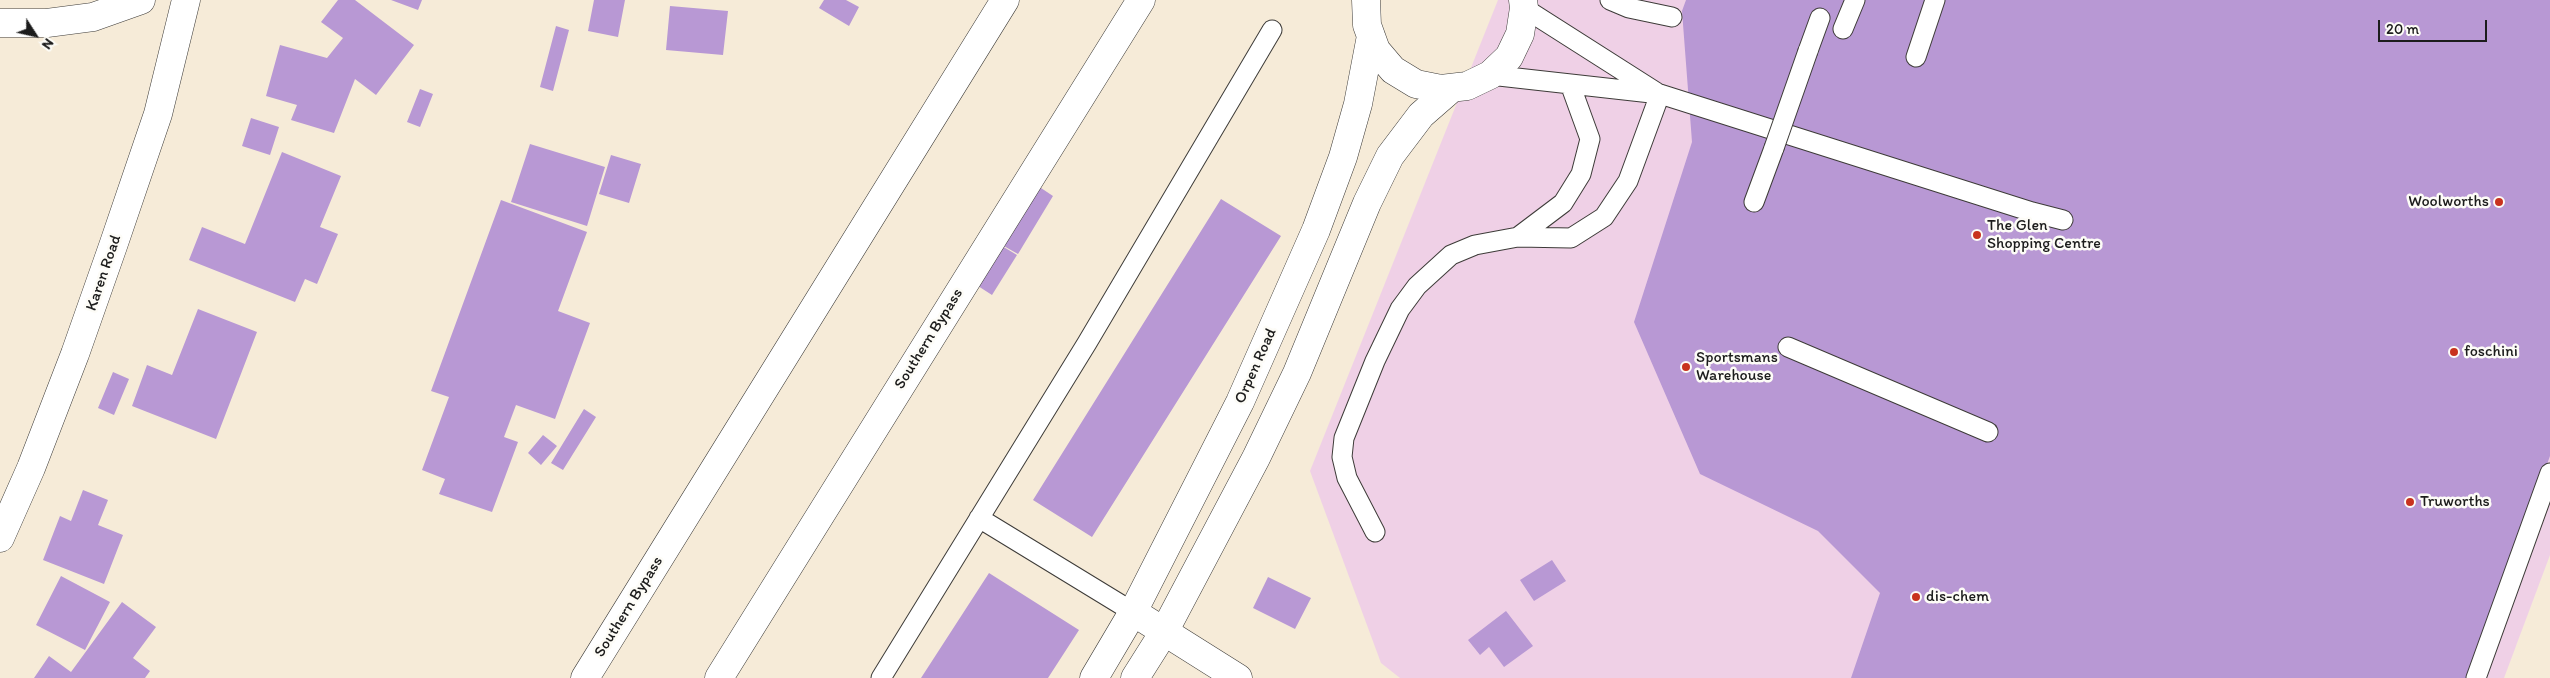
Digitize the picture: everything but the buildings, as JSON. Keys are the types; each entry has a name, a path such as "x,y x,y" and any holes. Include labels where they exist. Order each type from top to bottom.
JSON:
{"main road":[{"path":"0,23 47,23 93,17 141,0"},
{"name":"Karen Road","path":"0,538 72,362 113,246 158,114 186,0"},
{"name":"Southern Bypass","path":"585,678 1005,0"},
{"name":"Southern Bypass","path":"719,678 1141,0"},
{"path":"1366,0 1367,25 1376,50 1393,70 1416,84 1441,89 1467,86 1490,75 1509,57 1520,34 1523,4"},
{"name":"Orpen Road","path":"1094,678 1133,612 1240,402 1316,230 1343,157 1358,104 1370,36"},
{"path":"1135,678 1164,632 1256,458 1297,374 1367,203 1390,156 1421,115 1452,88"},
{"path":"1133,612 1238,678"}],"lane":[{"path":"1610,0 1629,8 1672,17"},
{"path":"1843,29 1854,0"},
{"path":"1916,57 1935,0"},
{"path":"1523,4 1660,94"},
{"path":"1754,202 1820,18"},
{"path":"881,678 1088,343 1272,30"},
{"path":"1490,75 1660,94 2032,212 2063,220"},
{"path":"1518,237 1563,203 1581,174 1590,139 1570,84"},
{"path":"1374,532 1347,478 1342,457 1344,438 1375,361 1400,309 1432,270 1451,255 1475,245 1518,237 1571,238 1604,217 1628,181 1660,94"},
{"path":"1788,347 1988,432"},
{"path":"2476,678 2550,473"},
{"path":"979,518 1133,612"}],"shaded area":[{"name":"The Glen Shopping Centre","path":"1498,0 2550,0 2550,555 2504,678 1400,678 1381,663 1310,471"}],"place":[{"name":"Woolworths","path":"2499,202"},
{"name":"The Glen Shopping Centre","path":"1977,235"},
{"name":"foschini","path":"2454,352"},
{"name":"Sportsmans Warehouse","path":"1686,367"},
{"name":"Truworths","path":"2410,502"},
{"name":"dis-chem","path":"1916,597"}]}
